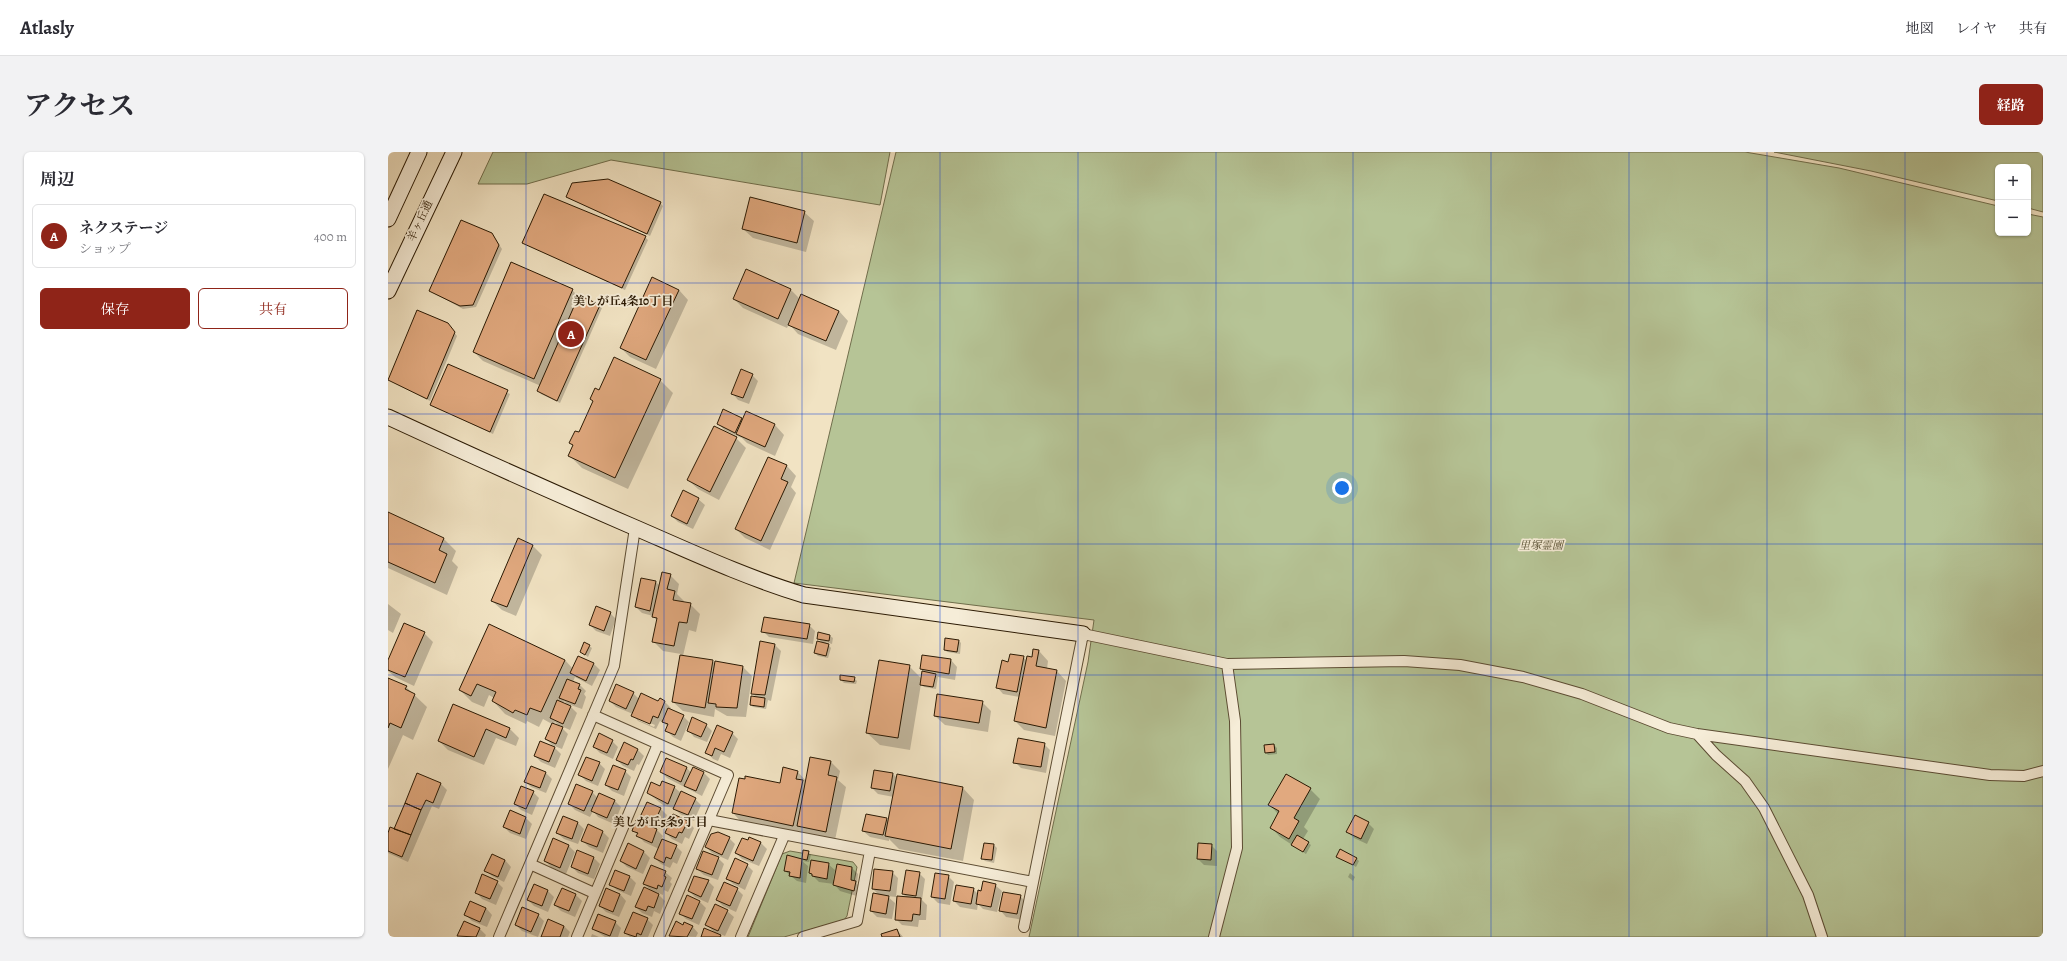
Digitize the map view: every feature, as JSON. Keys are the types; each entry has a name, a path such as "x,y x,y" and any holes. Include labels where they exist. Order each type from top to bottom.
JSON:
{"street":[{"path":"388,219 419,152"},
{"name":"羊ヶ丘通","path":"388,291 454,152"},
{"path":"388,417 504,470 734,571 804,595 1083,634 1227,664 1404,662 1460,665 1523,677 1582,694 1669,728 1698,734 1990,775 2024,776 2043,771"},
{"path":"499,937 614,666 635,528"},
{"path":"1024,927 1083,634"},
{"path":"1214,937 1238,848 1235,721 1227,664"},
{"path":"592,715 728,775 659,937"},
{"path":"1698,734 1716,755 1744,781 1764,808 1808,895 1822,937"},
{"path":"577,937 594,893 658,744"},
{"path":"709,820 784,836 870,850 1033,882"},
{"path":"741,937 784,836"},
{"path":"803,937 857,921 870,850"},
{"path":"530,864 594,893"}],"green space":[{"path":"493,152 890,152 880,205 611,160 527,184 478,184"},
{"name":"里塚霊園","path":"896,152 1745,152 1839,168 1995,205 1995,236 2031,236 2031,215 2043,217 2043,937 1029,937 1088,662 1094,620 794,583"},
{"path":"1774,152 2043,152 2043,212 2031,209 2031,164 1995,164 1995,200 1871,171"},
{"path":"790,851 853,862 857,867 847,916 844,920 784,937 748,937 782,854"}],"building":[{"path":"608,179 661,202 647,234 566,197 572,183"},
{"path":"544,194 646,236 622,288 522,243"},
{"path":"750,197 805,211 797,243 742,229"},
{"path":"461,220 492,233 499,245 473,305 460,306 429,291"},
{"path":"511,262 573,289 534,379 473,352"},
{"path":"746,269 791,289 778,319 733,299"},
{"path":"652,277 679,290 646,360 620,348"},
{"path":"801,294 839,311 826,341 788,325"},
{"path":"579,295 600,305 557,401 537,391"},
{"path":"417,310 448,323 455,332 427,399 388,380"},
{"path":"614,357 661,379 615,478 568,456 573,445 569,443 575,431 579,432 593,401 590,399 595,388 599,390"},
{"path":"448,364 508,390 490,432 430,405"},
{"path":"741,369 753,374 743,398 731,394"},
{"path":"723,409 742,418 735,433 717,424"},
{"path":"746,411 775,424 765,447 736,434"},
{"path":"714,426 737,437 710,492 687,480"},
{"path":"768,457 787,465 781,479 788,482 761,541 735,529"},
{"path":"683,490 699,498 687,524 671,516"},
{"path":"388,512 444,538 439,550 447,554 435,583 388,562"},
{"path":"518,538 533,545 507,607 491,601"},
{"path":"662,572 671,574 667,589 675,591 673,600 691,603 687,623 679,622 674,646 652,642 657,618 652,617"},
{"path":"641,578 656,581 650,611 635,607"},
{"path":"596,606 611,612 604,631 589,625"},
{"path":"764,617 810,624 807,639 761,632"},
{"path":"404,623 425,632 405,677 388,670 388,660"},
{"path":"489,624 565,660 541,712 530,708 527,715 515,710 513,713 492,701 496,692 477,684 471,696 459,690"},
{"path":"818,632 830,635 829,641 817,639"},
{"path":"945,638 959,640 957,652 944,650"},
{"path":"760,641 775,644 765,695 751,694"},
{"path":"817,641 829,644 826,656 814,653"},
{"path":"584,642 590,645 585,655 580,652"},
{"path":"1033,649 1039,650 1036,666 1057,670 1046,728 1014,721 1027,656 1032,657"},
{"path":"1010,654 1024,656 1017,692 996,688 1002,660 1008,662"},
{"path":"680,655 713,660 705,708 672,702"},
{"path":"922,655 951,659 949,674 920,669"},
{"path":"578,656 594,663 586,681 570,673"},
{"path":"879,660 910,665 898,738 866,733"},
{"path":"715,661 743,666 737,708 716,707 716,704 708,703"},
{"path":"922,671 936,674 933,687 920,685"},
{"path":"840,675 855,677 854,682 840,680"},
{"path":"388,678 407,686 405,689 415,694 401,728 390,723 388,728"},
{"path":"567,679 580,684 578,689 581,690 575,704 559,698"},
{"path":"616,684 634,692 626,709 609,701"},
{"path":"641,693 658,701 660,698 665,701 658,718 653,716 650,724 631,716"},
{"path":"937,694 983,701 979,723 934,716"},
{"path":"751,696 765,698 764,707 750,705"},
{"path":"557,700 571,706 563,724 550,718"},
{"path":"453,704 510,728 506,738 486,729 474,757 438,741"},
{"path":"668,708 684,715 675,735 665,731 668,724 662,722"},
{"path":"692,717 707,724 701,737 687,731"},
{"path":"552,723 563,727 556,744 545,739"},
{"path":"717,725 733,732 724,752 715,748 712,756 705,753"},
{"path":"599,733 613,740 607,753 593,747"},
{"path":"1018,738 1045,743 1041,767 1013,763"},
{"path":"540,741 555,747 549,762 534,756"},
{"path":"624,742 638,749 633,760 631,759 628,765 616,760"},
{"path":"1274,744 1275,752 1265,753 1264,745"},
{"path":"586,757 600,762 592,781 578,775"},
{"path":"810,757 831,761 828,775 837,777 826,832 797,826"},
{"path":"666,758 687,767 681,782 660,772"},
{"path":"613,765 626,770 618,790 605,785"},
{"path":"531,766 546,772 540,788 524,782"},
{"path":"693,767 704,772 696,791 684,786"},
{"path":"783,767 798,771 796,779 803,780 793,826 732,813 739,778 745,779 745,776 780,783"},
{"path":"874,770 893,773 890,791 871,788"},
{"path":"417,773 441,783 433,803 426,800 421,810 405,803"},
{"path":"897,774 963,787 951,849 885,836"},
{"path":"1286,774 1311,788 1294,818 1299,821 1289,839 1270,828 1279,811 1268,805"},
{"path":"662,781 675,786 668,804 647,793 651,782 660,786"},
{"path":"576,784 593,791 584,811 568,804"},
{"path":"521,786 534,791 526,809 514,804"},
{"path":"681,791 696,798 688,815 673,809"},
{"path":"599,793 615,800 607,818 591,811"},
{"path":"647,802 661,808 654,823 640,817"},
{"path":"405,803 421,810 411,835 394,829"},
{"path":"510,810 526,817 520,834 503,827"},
{"path":"673,814 688,821 682,833 679,832 676,838 665,833"},
{"path":"866,814 887,818 883,835 862,831"},
{"path":"1355,815 1369,822 1361,839 1346,832"},
{"path":"563,816 578,822 572,839 556,833"},
{"path":"636,820 657,829 652,843 636,836 638,833 632,831"},
{"path":"588,824 603,831 597,847 581,841"},
{"path":"390,827 411,835 402,857 388,851 388,833"},
{"path":"718,832 730,837 722,855 705,847 711,834"},
{"path":"1297,835 1309,842 1303,852 1291,845"},
{"path":"749,837 761,842 753,861 735,853 742,838 748,840"},
{"path":"553,838 569,845 560,868 544,861"},
{"path":"662,839 677,845 671,859 666,857 664,863 654,858"},
{"path":"628,843 644,851 636,869 620,861"},
{"path":"984,843 994,844 992,860 981,859"},
{"path":"1198,843 1212,844 1211,860 1197,859"},
{"path":"1340,849 1357,858 1353,865 1336,857"},
{"path":"577,850 594,857 588,874 571,867"},
{"path":"803,850 809,851 807,860 802,859"},
{"path":"703,851 719,857 712,875 696,869"},
{"path":"492,854 505,860 498,877 484,871"},
{"path":"787,855 802,859 800,878 789,876 790,872 784,871"},
{"path":"735,858 748,864 739,884 726,879"},
{"path":"811,860 829,863 827,879 812,876 812,874 809,873"},
{"path":"837,864 852,867 851,880 856,881 854,891 833,885"},
{"path":"651,865 666,871 664,876 666,877 662,887 658,885 657,889 643,884"},
{"path":"874,869 893,871 890,891 872,889"},
{"path":"615,870 630,876 624,891 609,885"},
{"path":"906,870 920,872 916,896 902,894"},
{"path":"935,873 949,875 945,899 931,897"},
{"path":"482,874 498,881 490,899 475,893"},
{"path":"694,876 709,880 701,897 688,891"},
{"path":"983,881 996,884 991,907 976,904 978,890 981,891"},
{"path":"724,882 738,888 730,906 716,900"},
{"path":"534,884 548,890 542,906 527,900"},
{"path":"956,885 974,888 971,904 953,901"},
{"path":"644,887 659,894 654,908 648,906 646,911 635,907"},
{"path":"562,888 576,894 569,911 554,905"},
{"path":"606,888 620,894 613,912 599,906"},
{"path":"1003,892 1021,895 1017,914 999,911"},
{"path":"873,893 889,896 886,914 870,911"},
{"path":"687,895 700,901 692,919 679,914"},
{"path":"897,896 921,898 920,915 913,914 912,921 895,920"},
{"path":"470,901 486,908 480,922 464,915"},
{"path":"715,904 728,910 718,931 705,925"},
{"path":"522,907 539,914 531,932 515,925"},
{"path":"633,912 648,918 641,935 637,933 636,937 624,933"},
{"path":"598,914 616,921 610,936 592,929"},
{"path":"548,919 564,926 560,937 541,937"},
{"path":"464,921 480,928 476,937 457,936"},
{"path":"676,921 683,925 684,922 693,926 687,937 669,936"},
{"path":"704,928 721,935 720,937 701,937"},
{"path":"897,929 900,937 882,937 881,934"}],"place":[{"name":"ネクステージ","path":"571,334"}],"district":[{"name":"美しが丘4条10丁目","path":"623,301"},
{"name":"美しが丘5条9丁目","path":"660,822"}]}
